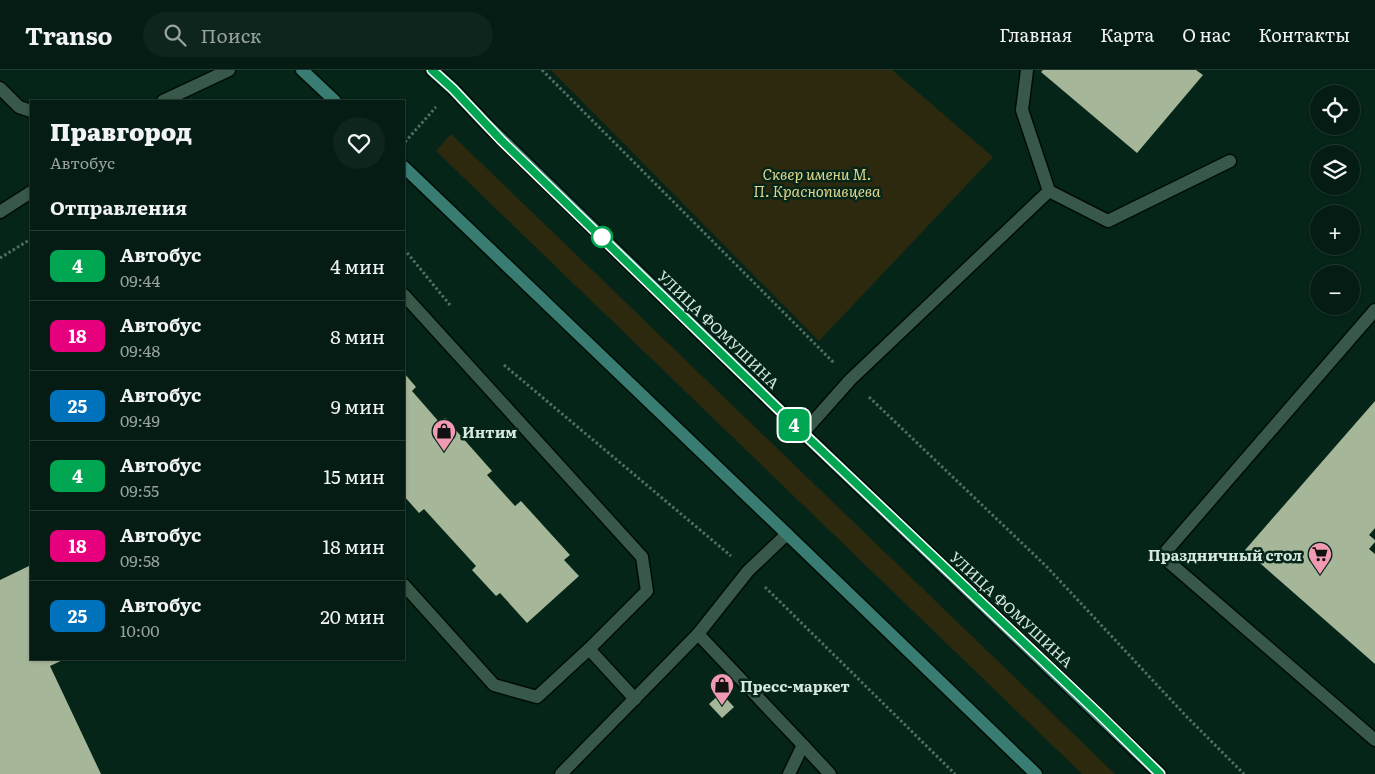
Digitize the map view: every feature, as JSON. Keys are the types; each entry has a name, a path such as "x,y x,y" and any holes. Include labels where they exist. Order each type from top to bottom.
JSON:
{"main road":[{"path":"302,70 334,100"},
{"name":"УЛИЦА ФОМУШИНА","path":"432,70 803,433 1160,774"},
{"path":"405,167 1036,774"}],"street":[{"path":"165,100 229,70"},
{"path":"1026,70 1022,110 1050,192 1108,221 1230,161"},
{"path":"0,88 19,107 30,111"},
{"path":"803,433 850,380 1050,192"},
{"path":"0,212 30,193"},
{"path":"405,296 642,557 647,591 538,697 494,685 405,585"},
{"path":"1375,310 1162,556 1375,740"},
{"path":"561,774 698,634 748,570 787,534"},
{"path":"698,634 830,774"},
{"path":"589,648 635,699"},
{"path":"789,774 803,745"}],"path":[{"path":"542,70 850,380 1047,567 1186,716 1244,774"},
{"path":"405,143 439,104"},
{"path":"0,258 30,240"},
{"path":"405,250 452,308"},
{"path":"504,365 748,570 955,774"}],"green space":[{"name":"Сквер имени М. П. Краснопивцева","path":"551,70 892,70 993,157 819,341"},
{"path":"451,134 1115,774 1082,774 436,151"}],"building":[{"path":"1043,70 1196,70 1203,75 1137,153 1041,72"},
{"path":"405,374 416,387 412,391 440,423 445,418 492,471 487,475 515,506 521,501 570,555 564,560 579,576 527,623 500,593 496,596 472,570 476,566 424,509 419,513 405,497"},
{"path":"1375,401 1375,528 1369,535 1375,542 1369,549 1375,554 1375,664 1245,550"},
{"path":"30,565 30,660 63,660 50,666 101,774 0,774 0,580"},
{"name":"Пресс-маркет","path":"721,693 734,707 722,718 709,704"}],"bus line":[{"name":"4","path":"432,70 453,89 501,140 803,433 1160,774"}],"place":[{"name":"Интим","path":"444,452"},
{"name":"Праздничный стол","path":"1320,575"},
{"name":"Пресс-маркет","path":"722,706"}]}
